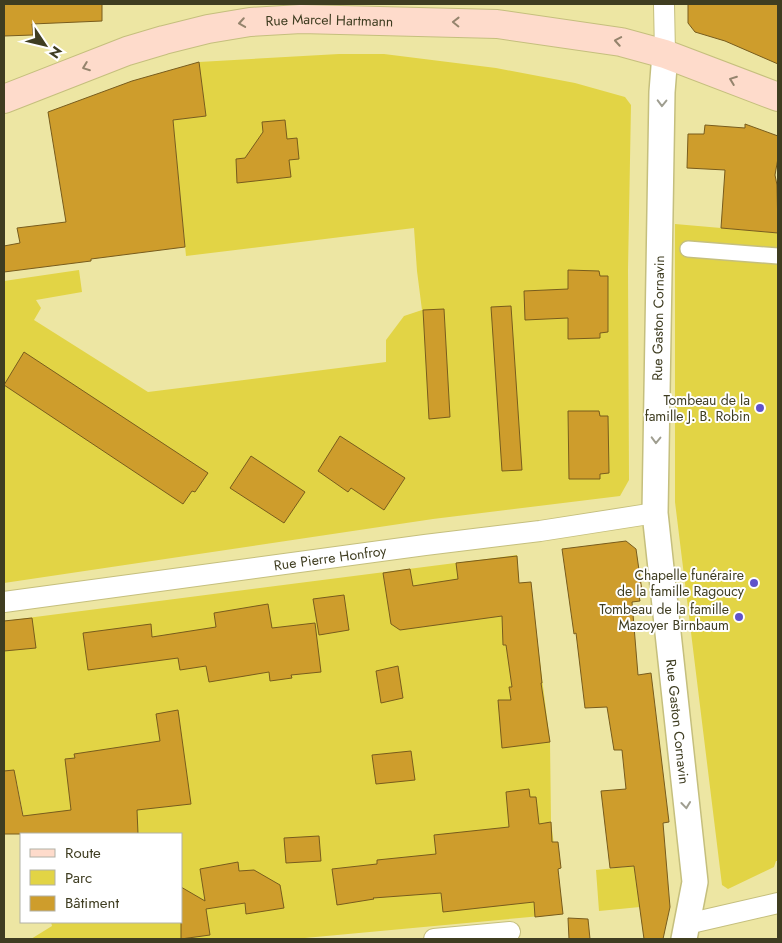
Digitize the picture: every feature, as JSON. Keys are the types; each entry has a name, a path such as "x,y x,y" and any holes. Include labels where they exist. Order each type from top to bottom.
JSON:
{"main road":[{"name":"Rue Marcel Hartmann","path":"4,99 127,51 208,29 250,22 317,19 497,24 621,42 665,54 778,97"}],"street":[{"path":"664,4 665,54"},
{"name":"Rue Gaston Cornavin","path":"665,54 662,102 655,513 695,882 686,932"},
{"path":"688,249 778,256"},
{"name":"Rue Pierre Honfroy","path":"4,602 540,531 655,513"},
{"path":"686,932 778,904"},
{"path":"434,939 510,932"}],"green space":[{"path":"339,54 384,54 496,68 575,83 625,97 631,105 628,270 629,480 620,496 433,519 4,583 4,281 79,270 82,292 36,300 41,308 34,320 148,392 386,362 386,340 404,316 422,310 414,228 186,256 173,120 206,116 199,62"},
{"path":"675,224 778,233 778,861 776,861 774,867 728,889 722,885 675,502"},
{"path":"517,555 519,583 530,582 550,742 551,822 563,914 294,939 31,939 52,926 51,923 182,923 182,833 27,833 17,783 4,784 4,621"},
{"path":"634,866 640,907 599,911 596,870"}],"building":[{"path":"4,4 102,4 102,21 32,24 33,35 4,36"},
{"path":"688,4 778,4 778,64 725,41 695,32 688,23"},
{"path":"199,62 206,116 173,120 185,247 4,272 4,246 20,243 17,228 66,222 48,112 132,81"},
{"path":"285,120 287,139 297,138 299,159 289,160 291,177 237,183 236,159 245,158 263,132 262,122"},
{"path":"745,124 778,136 778,158 775,175 778,233 721,228 725,170 687,168 688,134 704,134 705,125 745,128"},
{"path":"568,270 599,271 600,276 608,276 608,332 600,333 600,338 568,339 568,318 525,320 524,291 568,289"},
{"path":"511,306 522,470 502,471 491,307"},
{"path":"444,309 450,417 429,419 423,310"},
{"path":"24,352 208,473 195,492 192,491 183,504 4,385"},
{"path":"568,411 599,411 600,416 608,416 609,473 600,474 600,479 569,479"},
{"path":"340,436 405,478 384,510 351,488 348,492 318,471"},
{"path":"251,456 305,492 284,523 230,488"},
{"path":"626,541 636,549 642,591 638,591 640,601 632,602 638,675 651,673 669,822 663,823 670,907 663,939 644,939 634,866 610,868 601,791 626,789 622,750 614,750 607,707 585,708 576,633 574,634 562,549"},
{"path":"517,556 519,583 531,582 541,683 550,742 502,748 498,700 511,700 509,687 512,687 506,645 503,645 502,616 400,630 391,624 383,573 410,569 413,586 458,579 456,563"},
{"path":"344,595 349,630 319,635 313,599"},
{"path":"268,604 272,628 315,623 321,672 291,675 292,678 270,681 269,672 209,682 206,666 180,670 178,658 88,670 83,633 151,624 152,637 216,627 214,613"},
{"path":"32,618 36,648 4,651 4,621"},
{"path":"398,666 403,698 381,703 376,671"},
{"path":"178,710 191,804 137,810 138,833 4,834 4,771 14,770 23,816 71,810 65,759 75,758 74,754 160,741 156,714"},
{"path":"411,751 415,780 376,784 372,755"},
{"path":"529,789 530,797 536,797 539,824 551,822 552,842 558,842 561,868 558,869 563,914 535,917 534,902 443,912 441,893 373,898 337,905 332,869 377,864 377,860 436,854 434,835 509,827 506,792"},
{"path":"319,836 321,861 286,863 284,838"},
{"path":"238,862 239,871 254,870 280,885 284,908 246,914 245,903 206,909 210,935 181,939 182,888 205,901 200,869"},
{"path":"568,918 588,919 590,939 569,939"}],"place":[{"name":"Tombeau de la famille J. B. Robin","path":"760,408"},
{"name":"Chapelle funéraire de la famille Ragoucy","path":"754,583"},
{"name":"Tombeau de la famille Mazoyer Birnbaum","path":"739,617"}]}
